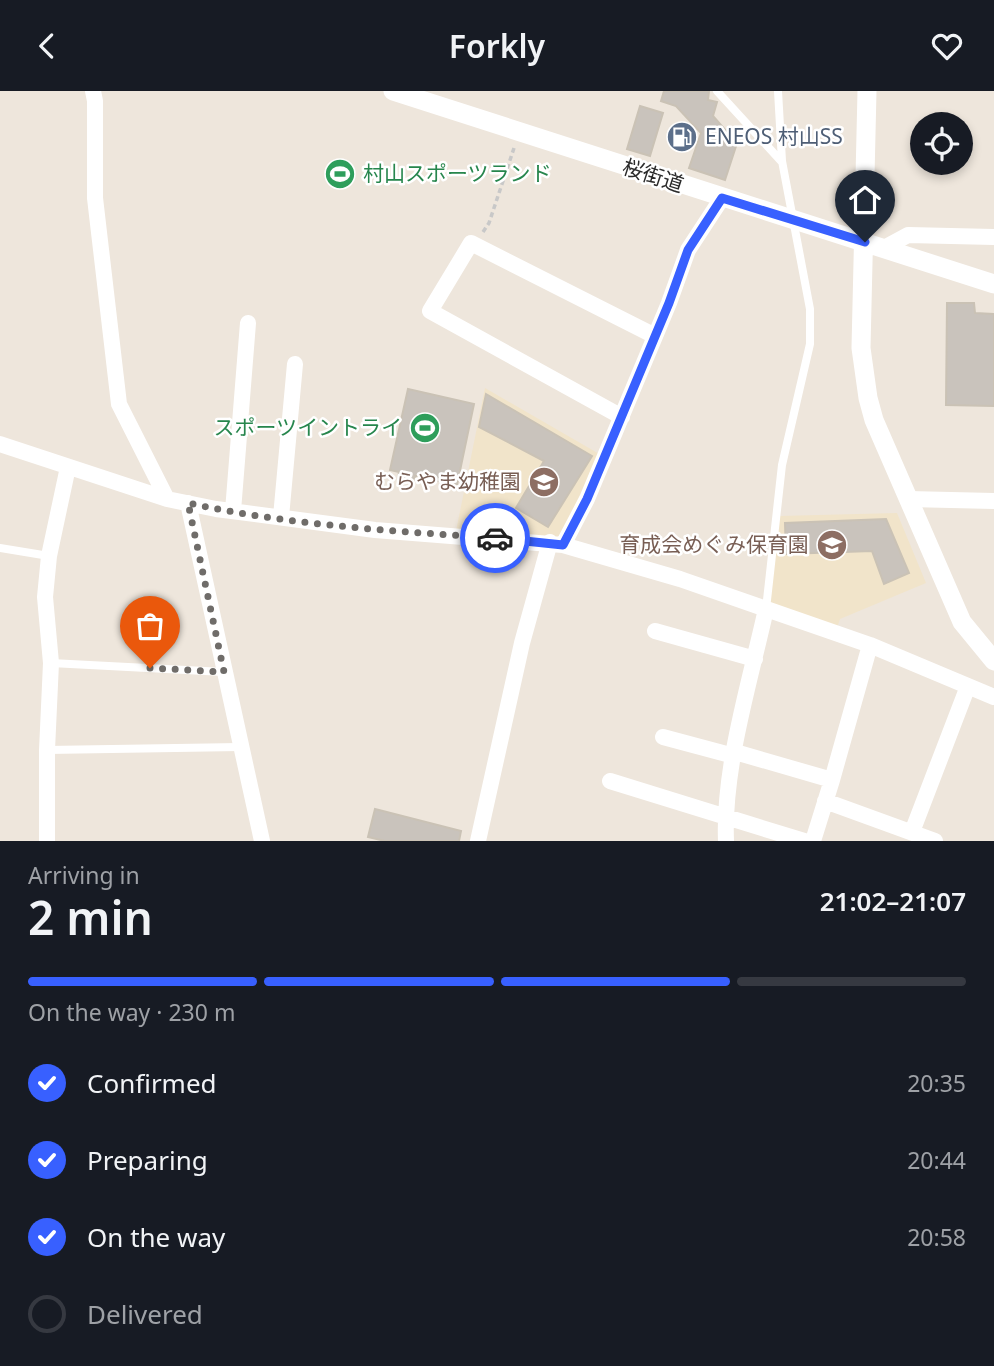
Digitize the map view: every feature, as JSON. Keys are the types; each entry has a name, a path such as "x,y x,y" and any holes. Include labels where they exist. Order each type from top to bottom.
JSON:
{"street":[{"path":"93,91 95,198 119,404 167,499"},
{"name":"桜街道","path":"393,91 994,284"},
{"path":"867,91 862,348 866,386 874,420 962,622 994,661"},
{"path":"478,841 518,656 556,544 587,499 688,250 722,198"},
{"path":"884,248 908,235 994,237"},
{"path":"622,417 430,311 471,243 655,336"},
{"path":"233,512 248,323"},
{"path":"281,517 295,365"},
{"path":"0,444 167,499 233,512 375,530 556,544 680,579 870,645 994,697"},
{"path":"47,841 51,663 45,597 49,556 68,467"},
{"path":"908,499 994,501"},
{"path":"188,503 262,841"},
{"path":"726,841 725,817 734,754 766,609"},
{"path":"655,631 755,659"},
{"path":"813,841 870,645"},
{"path":"912,832 968,686"},
{"path":"663,737 832,780"},
{"path":"610,782 804,841"},
{"path":"825,801 934,841"}],"lane":[{"path":"717,91 782,161"},
{"path":"766,609 782,465 810,344 810,309 782,161 778,91"},
{"path":"0,548 49,556"},
{"path":"51,663 224,672"},
{"path":"47,750 240,747"}],"path":[{"path":"476,245 489,223 519,132"}],"shaded area":[{"path":"485,388 601,455 559,538 456,531"},
{"path":"897,513 926,583 840,619 837,628 770,606 779,516"}],"building":[{"path":"664,91 709,91 708,100 717,102 713,116 727,132 739,137 725,180 689,168 701,133 676,106 661,101"},
{"path":"640,106 663,113 650,156 627,149"},
{"path":"947,303 974,303 975,313 994,314 994,406 946,405"},
{"path":"408,389 474,404 457,485 415,476 413,483 398,479 399,472 390,470"},
{"path":"486,394 592,456 548,527 516,508 544,461 479,427"},
{"path":"886,519 909,573 884,584 872,551 786,554 785,523"},
{"path":"375,809 461,831 459,841 385,841 368,837"}],"way so far":[{"path":"150,668 224,672 188,503 375,530 495,538"}],"place":[{"name":"ENEOS 村山SS","path":"682,137"},
{"name":"村山スポーツランド","path":"340,174"},
{"name":"スポーツイントライ","path":"425,428"},
{"name":"むらやま幼稚園","path":"544,482"},
{"name":"育成会めぐみ保育園","path":"832,545"}],"route":[{"path":"495,538 563,545 587,499 669,303 688,250 722,198 865,242"}]}
